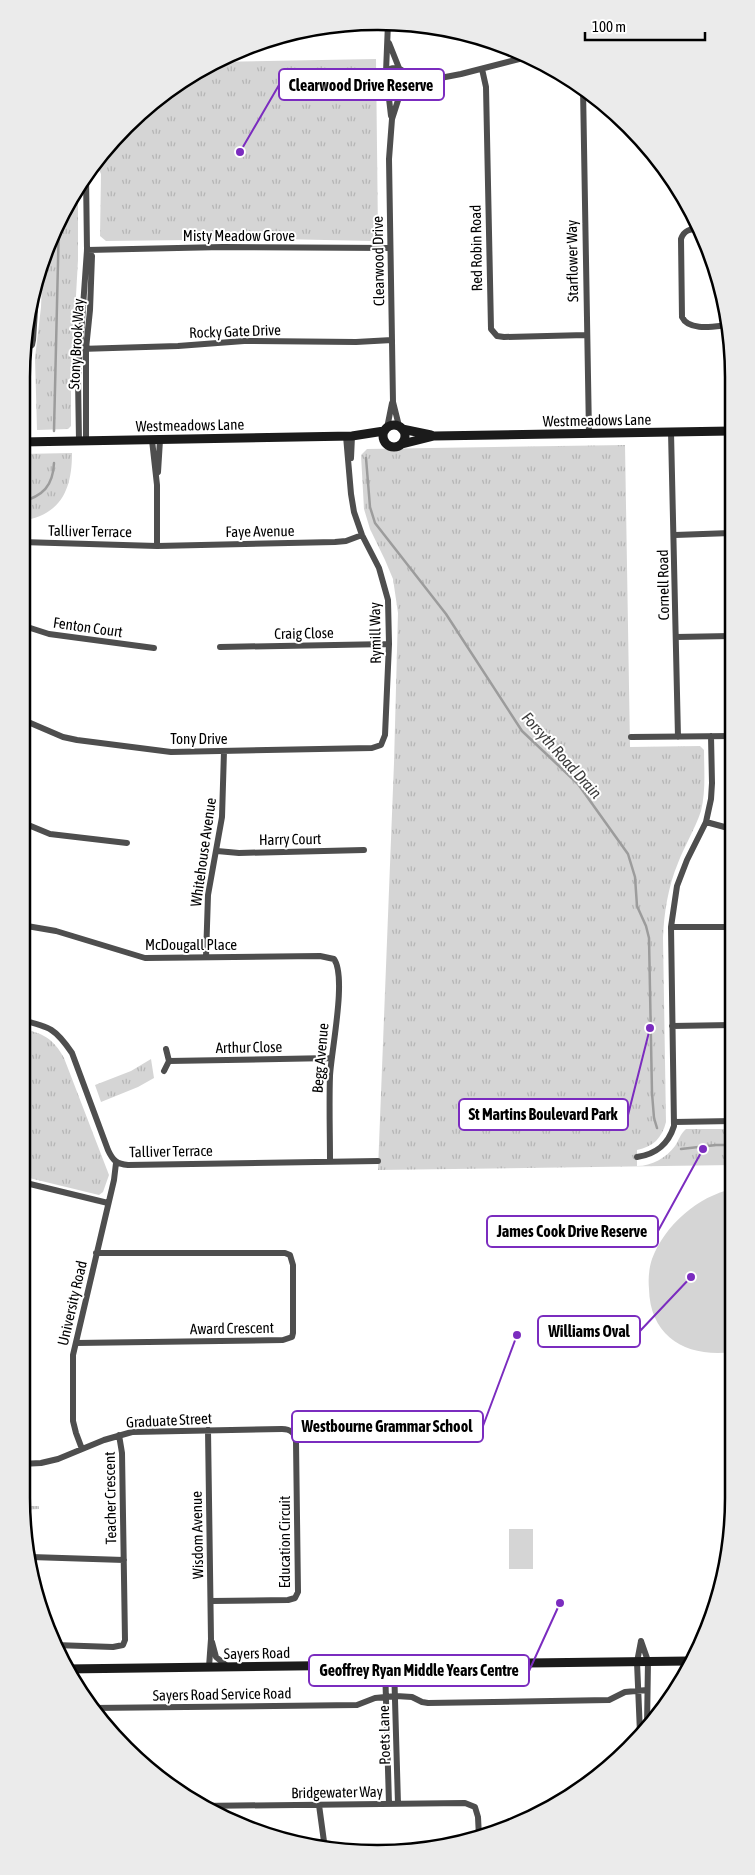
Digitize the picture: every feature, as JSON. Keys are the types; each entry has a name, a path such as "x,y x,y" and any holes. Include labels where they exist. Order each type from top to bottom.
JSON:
{"street":[{"path":"388,30 386,72 383,79 385,87 394,92 435,79 517,60"},
{"path":"389,42 407,80 402,90"},
{"path":"386,72 392,68 416,76 435,79"},
{"name":"Red Robin Road","path":"482,69 486,88 491,330 497,336 504,337 586,335"},
{"name":"Clearwood Drive","path":"386,430 393,402 389,159 392,120 388,90"},
{"name":"Clearwood Drive","path":"392,120 402,90"},
{"name":"Starflower Way","path":"583,98 589,434"},
{"name":"Stony Brook Way","path":"83,441 83,349 87,250 86,189"},
{"path":"692,230 683,234 681,239 682,317 686,323 692,326 721,325"},
{"name":"Misty Meadow Grove","path":"87,250 241,247 390,248"},
{"path":"32,345 34,327"},
{"name":"Rocky Gate Drive","path":"83,349 244,342 356,342 392,340"},
{"name":"Clearwood Drive","path":"393,402 401,427"},
{"path":"391,426 401,427 405,435 402,444 392,446 385,442 386,430 391,426"},
{"name":"Westmeadows Lane","path":"401,427 434,436"},
{"name":"Westmeadows Lane","path":"30,442 352,436 386,430"},
{"name":"Westmeadows Lane","path":"402,444 434,436 725,431"},
{"name":"Cornell Road","path":"671,432 675,535 678,737"},
{"name":"Westmeadows Lane","path":"352,436 392,446"},
{"name":"Rymill Way","path":"352,436 350,467 352,504 362,535 379,568 385,586 389,611 385,734 380,745"},
{"path":"156,440 157,546"},
{"path":"675,535 725,534"},
{"name":"Faye Avenue","path":"157,546 335,542 346,541 362,535"},
{"name":"Talliver Terrace","path":"30,542 157,546"},
{"name":"Fenton Court","path":"30,628 49,634 154,648"},
{"path":"676,637 725,636"},
{"name":"Craig Close","path":"220,647 389,644"},
{"name":"Tony Drive","path":"30,723 77,740 171,752 372,748 380,745"},
{"path":"637,1157 645,1156 660,1149 668,1140 674,1122 671,927 677,886 687,860 706,822 712,783 711,736"},
{"path":"631,737 725,736"},
{"name":"Whitehouse Avenue","path":"206,957 208,894 224,798 224,750"},
{"path":"706,822 725,827"},
{"path":"30,826 50,834 127,843"},
{"name":"Harry Court","path":"216,850 239,853 364,850"},
{"name":"McDougall Place","path":"30,927 56,931 145,958 320,956 334,959"},
{"path":"671,927 725,927"},
{"name":"Begg Avenue","path":"330,1161 331,1058 338,988 338,966 334,959"},
{"name":"Talliver Terrace","path":"30,1022 56,1031 72,1053 108,1150 116,1163 128,1165 378,1161"},
{"path":"672,1026 725,1025"},
{"path":"164,1071 169,1060 166,1049"},
{"name":"Arthur Close","path":"169,1060 331,1058"},
{"path":"674,1122 725,1121"},
{"name":"University Road","path":"82,1449 73,1421 72,1361 116,1163"},
{"path":"30,1184 108,1203"},
{"name":"Award Crescent","path":"76,1343 282,1340 292,1337 294,1333 293,1265 290,1255 285,1253 96,1254"},
{"name":"Graduate Street","path":"30,1463 49,1462 119,1435 145,1431 283,1429 293,1432"},
{"name":"Wisdom Avenue","path":"208,1430 212,1639 209,1667"},
{"name":"Education Circuit","path":"211,1601 288,1600 295,1598 298,1592 296,1436 293,1432"},
{"name":"Teacher Crescent","path":"63,1645 113,1647 123,1645 126,1636 122,1453 119,1435"},
{"name":"Teacher Crescent","path":"36,1557 124,1560"},
{"name":"Wisdom Avenue","path":"212,1639 216,1657 229,1667"},
{"path":"640,1726 637,1662 641,1641 648,1661 648,1716"},
{"name":"Sayers Road","path":"76,1669 684,1661"},
{"name":"Poets Lane","path":"384,1665 389,1804"},
{"name":"Poets Lane","path":"394,1665 398,1804"},
{"name":"Sayers Road Service Road","path":"101,1708 357,1705 375,1698 396,1696 412,1697 428,1703 609,1700 625,1692 647,1690"},
{"name":"Bridgewater Way","path":"218,1806 465,1803 475,1806 479,1830"},
{"path":"319,1805 324,1841"}],"green space":[{"path":"376,59 378,235 372,241 278,239 106,241 100,236 101,174 99,170 102,166 116,148 148,116 184,89 233,62"},
{"path":"78,202 78,260 71,384 71,426 68,429 37,430 35,358 42,289 48,266 56,245"},
{"path":"625,445 630,747 700,746 704,750 703,803 675,872 669,891 664,919 666,1122 662,1133 656,1141 648,1147 637,1150 637,1166 648,1165 663,1158 675,1146 686,1129 725,1129 725,1165 378,1170 398,613 393,579 370,529 364,509 361,455 367,449"},
{"path":"72,453 70,478 61,499 55,507 46,513 30,519 30,454"},
{"path":"30,1031 41,1034 52,1041 64,1058 109,1175 103,1192 99,1195 30,1178"},
{"path":"151,1059 154,1078 138,1087 101,1102 95,1085 131,1071"},
{"path":"725,1191 725,1352 701,1352 687,1348 674,1341 664,1332 656,1320 651,1306 649,1289 650,1266 658,1247 674,1224 695,1205"},
{"path":"30,1506 39,1506 39,1509 31,1510"},
{"path":"509,1529 533,1529 533,1569 509,1569"}],"waterway":[{"path":"54,431 59,240"},
{"name":"Forsyth Road Drain","path":"366,458 370,507 375,523 446,614 522,731 578,784 628,854 635,877 637,906 649,938 652,1093 654,1118 657,1128"},
{"path":"30,500 41,493 49,484 52,478 54,463"},
{"name":"Forsyth Road Drain","path":"681,1149 725,1145"}],"place":[{"name":"Clearwood Drive Reserve","path":"240,152"},
{"name":"St Martins Boulevard Park","path":"650,1028"},
{"name":"James Cook Drive Reserve","path":"703,1149"},
{"name":"Williams Oval","path":"691,1277"},
{"name":"Westbourne Grammar School","path":"517,1335"},
{"name":"Geoffrey Ryan Middle Years Centre","path":"560,1603"}]}
